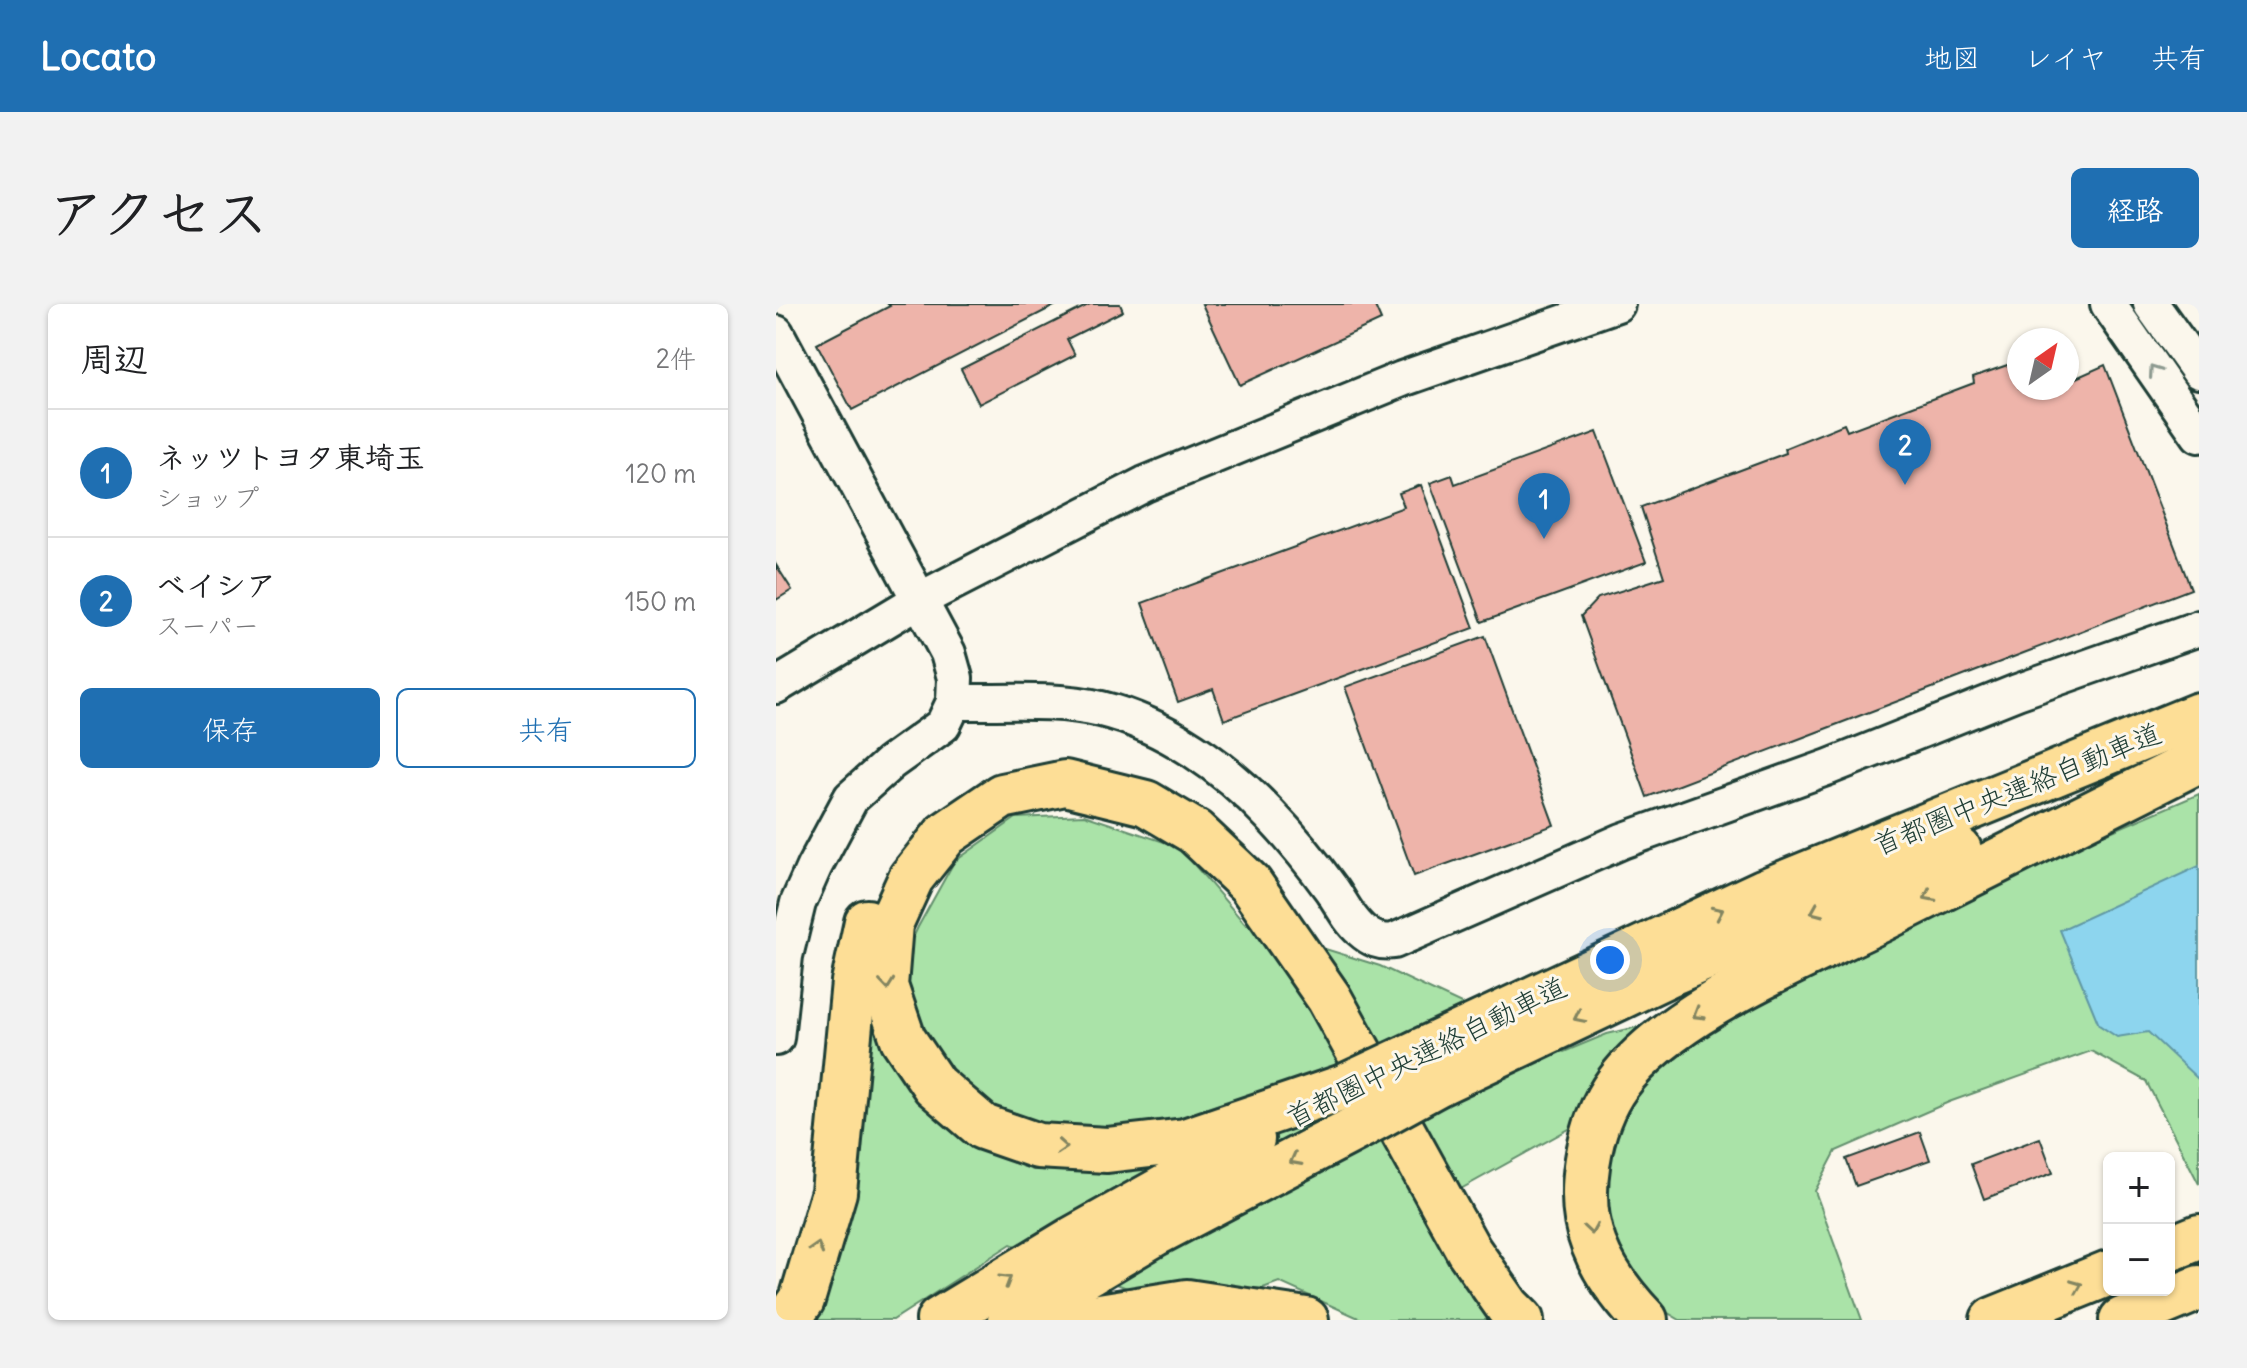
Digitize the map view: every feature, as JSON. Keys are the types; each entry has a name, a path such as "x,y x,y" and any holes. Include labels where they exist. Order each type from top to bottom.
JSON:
{"highway":[{"name":"首都圏中央連絡自動車道","path":"939,1320 1073,1239 1354,1106 1763,892 2199,715"},
{"name":"首都圏中央連絡自動車道","path":"1428,1068 1675,971 1980,841 2199,757"},
{"path":"1645,1320 1619,1292 1593,1244 1585,1193 1590,1139 1617,1084 1660,1038 1750,985 2199,757"},
{"path":"788,1320 802,1300 834,1192 854,982 861,939 881,879 924,820 981,777 1057,762 1132,775 1192,801 1251,848 1304,921 1441,1161 1516,1285 1552,1320"},
{"path":"1354,1106 1185,1141 1107,1150 1038,1146 983,1127 934,1085 903,1039 885,986 890,924 911,878 946,834 1002,796 1065,783 1146,803 1195,832 1250,884 1329,998 1469,1251 1508,1307 1521,1320"},
{"name":"首都圏中央連絡自動車道","path":"1010,1320 1154,1234 1354,1106"},
{"path":"2175,1247 2199,1237"},
{"path":"1993,1320 2103,1275"},
{"path":"2122,1320 2199,1288"},
{"path":"1075,1320 1187,1302 1306,1320"}],"street":[{"path":"776,686 921,599 1145,484 1402,379 1617,304"},
{"path":"2108,304 2199,435"},
{"path":"2151,304 2199,371"},
{"path":"776,333 921,599 948,653 955,678 954,702 943,725 890,763 851,798 814,867 798,903 785,956 776,1038"},
{"path":"954,702 1057,704 1100,709 1147,725 1193,750 1239,783 1331,888 1359,928 1383,943 1394,941 1622,841 1829,767 2017,692 2199,628"}],"green space":[{"path":"2199,794 2199,1184 2146,1081 2091,1051 1949,1102 1836,1151 1815,1191 1862,1320 1680,1320 1653,1304 1609,1247 1603,1185 1621,1113 1643,1088 1430,1206 1499,1320 1363,1320 1279,1282 1263,1288 1135,1291 1011,1244 893,1320 808,1320 865,1041 918,927 954,862 1016,818 1084,815 1179,847 1245,924 1380,966 1564,1052 1607,1034 1754,1000 2014,873"}],"water":[{"path":"2199,866 2199,1080 2148,1032 2117,1037 2099,1025 2060,930"}],"building":[{"path":"888,304 1058,304 852,410 817,344 890,306"},
{"path":"1090,304 1120,304 1123,311 1067,339 1075,355 979,404 961,369"},
{"path":"1202,304 1374,304 1381,320 1240,385"},
{"path":"2007,365 2007,400 2079,400 2079,377 2105,365 2191,589 1647,797 1581,616 1598,598 1664,577 1641,507 1786,453 1785,448 1844,424 1847,431 1974,383 1973,377"},
{"path":"1597,432 1646,562 1482,622 1430,483 1452,475 1455,484"},
{"path":"1421,485 1474,628 1224,720 1213,689 1178,702 1142,603 1404,507 1399,493"},
{"path":"776,565 792,590 776,600"},
{"path":"1485,636 1554,825 1414,876 1345,687"},
{"path":"1920,1132 1930,1160 1856,1186 1846,1159"},
{"path":"2040,1138 2053,1173 1984,1199 1971,1164"}],"place":[{"name":"ベイシア","path":"1905,485"},
{"name":"ネッツトヨタ東埼玉","path":"1544,539"}]}
